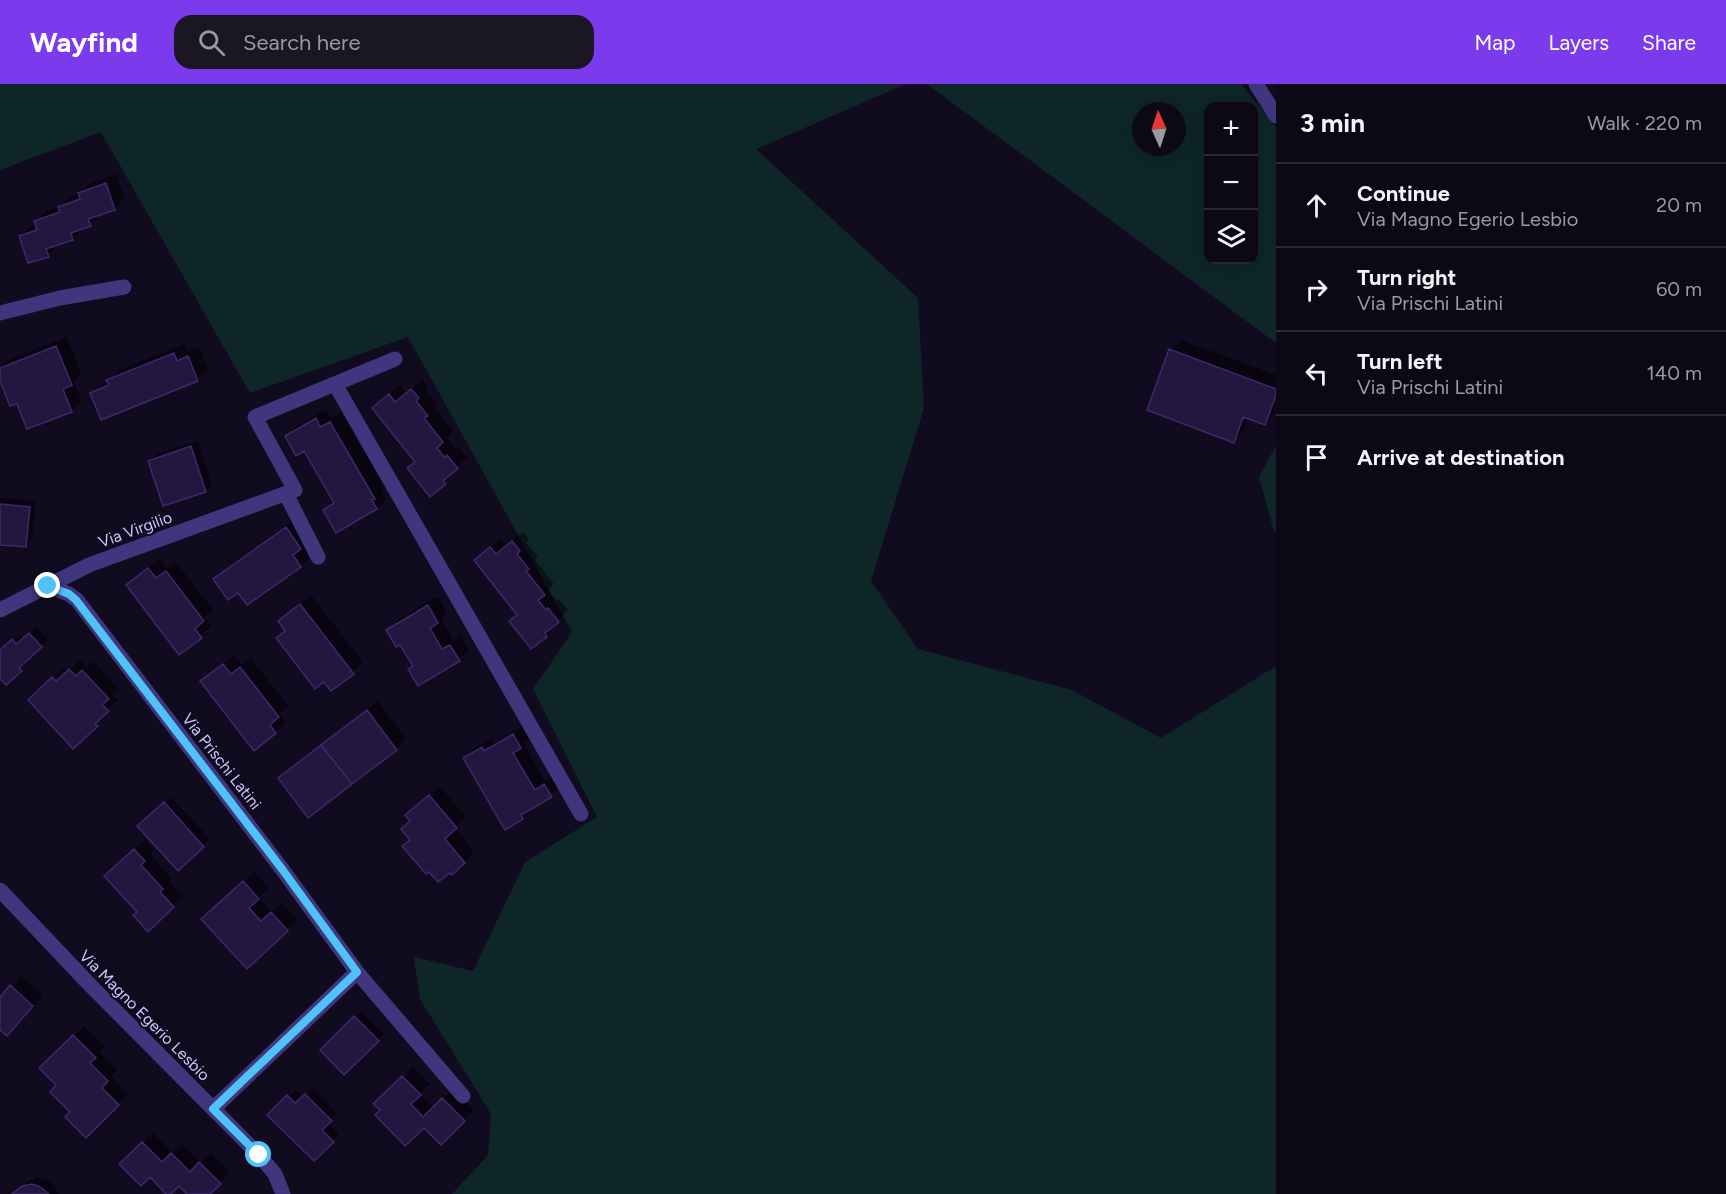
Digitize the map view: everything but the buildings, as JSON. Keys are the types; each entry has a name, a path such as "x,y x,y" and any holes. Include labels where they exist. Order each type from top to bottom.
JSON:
{"street":[{"path":"1256,84 1276,116"},
{"path":"0,313 50,300 124,287"},
{"path":"318,557 286,494 295,490 255,417 395,359"},
{"path":"335,384 581,814"},
{"name":"Via Virgilio","path":"0,610 89,565 286,494"},
{"name":"Via Prischi Latini","path":"48,586 69,594 76,600 282,869 357,972 463,1096"},
{"name":"Via Magno Egerio Lesbio","path":"0,890 91,987 259,1155 275,1174 284,1194"},
{"path":"213,1109 357,972"}],"green space":[{"path":"0,84 906,84 756,149 918,298 924,408 871,581 918,649 1072,690 1161,738 1276,666 1276,1194 452,1194 488,1155 491,1114 420,999 414,957 473,971 525,862 597,817 533,689 572,632 408,337 250,393 101,132 0,170"},
{"path":"927,84 1241,84 1256,102 1204,102 1204,264 1258,264 1258,105 1276,127 1276,343"},
{"path":"1276,445 1276,531 1274,532 1259,477"}],"route":[{"path":"48,586 69,594 76,600 282,869 357,972 213,1109 259,1155"}]}
